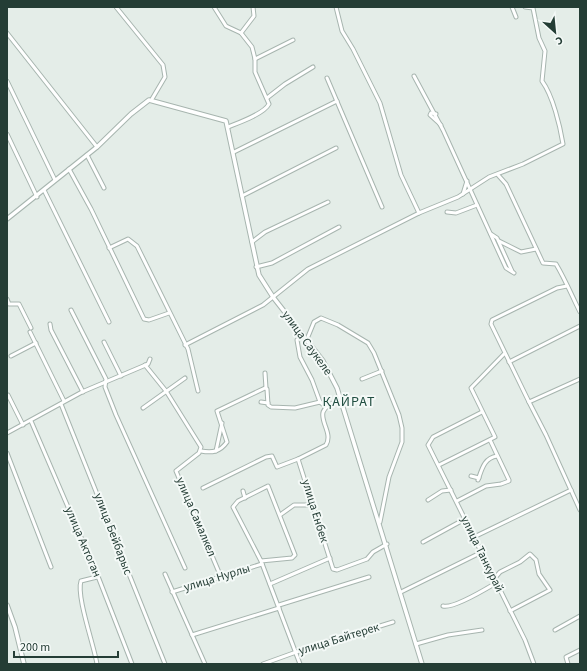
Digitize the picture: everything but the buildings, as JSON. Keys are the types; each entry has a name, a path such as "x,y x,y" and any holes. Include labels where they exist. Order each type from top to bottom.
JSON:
{"street":[{"path":"7,218 37,197 55,180 88,155 143,103 152,99 164,76 163,65 116,7"},
{"path":"152,99 224,119 228,127 268,107 267,98 255,72 255,59 252,47 241,33 228,28 214,7"},
{"path":"241,33 254,16 253,7"},
{"path":"336,7 342,31 353,49 380,104 401,175 419,213"},
{"path":"512,7 516,17"},
{"path":"185,345 234,321 273,298 308,269 419,213 471,190 490,177 498,175 563,144 553,100 542,81 545,51 539,38 533,8 525,7"},
{"path":"7,33 97,147"},
{"path":"255,59 293,40"},
{"path":"267,98 285,84 313,68"},
{"path":"414,76 436,114 506,268 513,273 498,240"},
{"path":"327,78 382,207"},
{"path":"7,81 55,180"},
{"path":"234,152 337,101"},
{"path":"436,114 431,113 430,115 441,125"},
{"name":"улица Саукеле","path":"228,127 256,267 262,283 307,339 331,375 341,400 387,544 422,664"},
{"path":"7,134 37,197"},
{"path":"242,196 336,148"},
{"path":"88,155 104,188"},
{"path":"69,169 89,203 109,248 144,319 149,320 169,313"},
{"path":"498,175 506,184 543,263 556,264 563,275 566,286 580,312"},
{"path":"463,194 467,180"},
{"path":"44,190 109,322"},
{"path":"252,242 265,232 328,202"},
{"path":"447,212 456,213 478,205"},
{"path":"256,267 272,263 339,227"},
{"path":"490,234 521,252 536,249"},
{"path":"109,248 128,239 134,242 188,349 198,391"},
{"path":"566,286 557,288 492,320 491,324 504,354 546,434 580,510"},
{"path":"7,299 8,304 19,304 31,328"},
{"path":"71,310 106,378 106,391 185,568"},
{"path":"307,339 314,322 321,318 326,319 354,333 368,343 382,371 399,415 403,437 389,477 380,522"},
{"path":"50,324 51,330 83,392"},
{"path":"501,358 508,360 580,326"},
{"path":"30,332 64,401"},
{"path":"303,334 297,340 298,352 312,380 320,402 325,406"},
{"path":"104,342 120,376"},
{"path":"11,356 36,343"},
{"path":"439,465 490,440 495,436 471,388 504,354"},
{"path":"7,433 31,421 42,412 64,401 146,365 150,359"},
{"path":"146,365 166,391 201,447 201,451 216,451 227,442 217,411 266,388"},
{"path":"362,379 382,371"},
{"path":"265,373 268,403 270,407 295,408 320,402"},
{"path":"143,408 184,378"},
{"path":"529,402 580,379"},
{"path":"8,395 23,425"},
{"path":"325,406 341,400"},
{"path":"261,402 268,403"},
{"name":"улица Бейбарыс","path":"60,404 165,664"},
{"path":"202,488 266,457 272,456 277,467 298,459 327,443 323,419 325,406"},
{"name":"улица Танкурай","path":"482,412 433,437 428,445 525,640 534,664"},
{"name":"улица Актоган","path":"31,421 132,664"},
{"path":"216,451 222,423"},
{"path":"456,501 486,486 509,481 507,473 490,440"},
{"name":"улица Самалкел","path":"201,451 176,471 221,576"},
{"path":"7,453 51,567"},
{"path":"471,476 478,479 483,465 488,460 497,456"},
{"name":"улица Енбек","path":"270,584 330,558 298,459"},
{"path":"300,664 270,584 234,507 238,501 269,486 280,515 294,505 313,505"},
{"path":"428,500 442,492 451,490"},
{"path":"474,537 570,490"},
{"path":"243,492 245,498"},
{"name":"улица Нурлы","path":"172,592 261,563 292,558 295,555 280,515"},
{"path":"423,542 465,519"},
{"path":"330,558 333,570 337,570 367,559 373,552 387,544"},
{"path":"401,592 482,552"},
{"path":"494,578 500,572 520,562 530,554 536,560 539,574 550,590 510,611"},
{"path":"165,574 205,664"},
{"path":"97,577 81,581 80,584 81,598 97,664"},
{"path":"192,635 369,578"},
{"path":"444,606 449,607 496,583"},
{"path":"7,605 15,627 24,664"},
{"path":"555,630 580,616"},
{"name":"улица Байтерек","path":"263,664 296,652 393,622"},
{"path":"416,644 448,635 482,630"},
{"path":"568,664 566,657 580,650"}],"district":[{"name":"ҚАЙРАТ","path":"349,402"}]}
